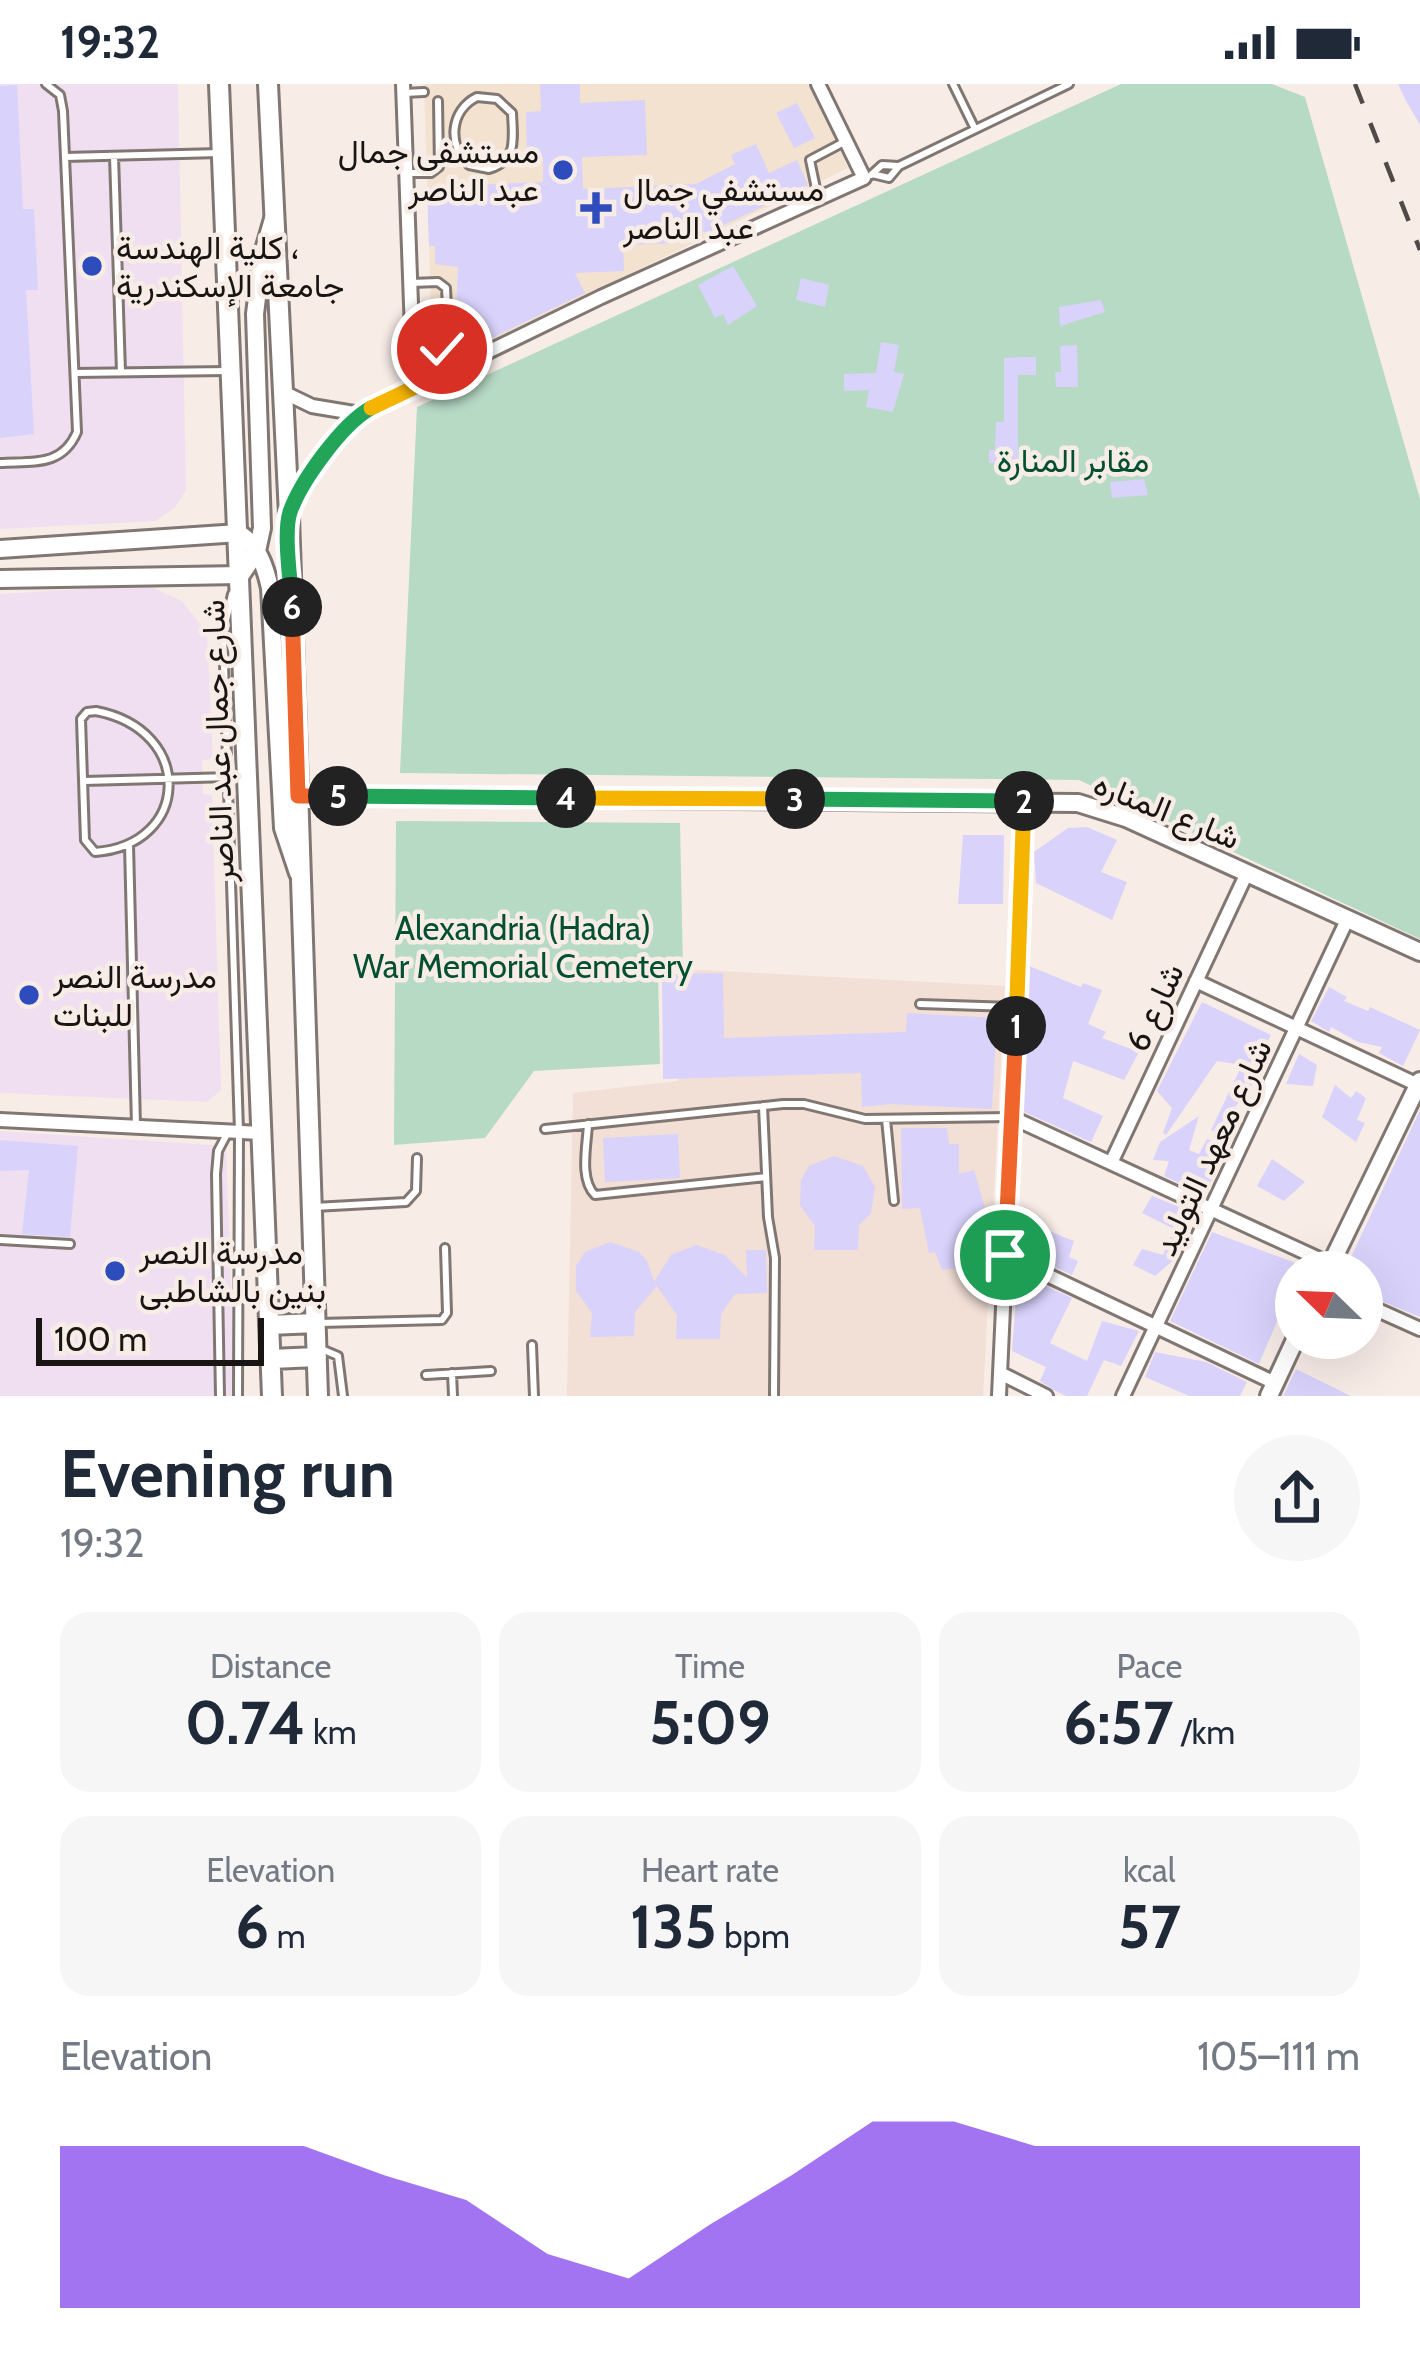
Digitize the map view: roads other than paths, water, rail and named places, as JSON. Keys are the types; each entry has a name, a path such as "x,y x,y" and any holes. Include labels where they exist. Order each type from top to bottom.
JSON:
{"main road":[{"name":"شارع جمال عبد الناصر","path":"219,84 272,1396"},
{"path":"268,84 289,515 318,1396"},
{"path":"0,579 241,574 261,536 255,314 262,257 275,212"},
{"path":"0,549 239,533 257,551 273,608 284,828 301,880"},
{"name":"شارع المناره","path":"298,796 1078,803 1110,812 1420,952"},
{"path":"1337,1251 1418,1090"},
{"path":"269,1324 316,1323"},
{"path":"271,1359 316,1352"},
{"path":"1272,1390 1286,1359"}],"street":[{"path":"289,515 320,462 360,415 868,176 818,84"},
{"path":"404,89 414,387"},
{"path":"283,392 328,410 360,415"},
{"path":"999,1396 1026,801"},
{"name":"شارع 6","path":"1111,1162 1246,875"},
{"name":"شارع معهد التوليد","path":"1123,1396 1347,920"},
{"path":"1196,981 1418,1090"},
{"path":"1012,1117 1294,1251"},
{"path":"0,1120 262,1132"},
{"path":"1005,1255 1156,1327 1272,1390"},
{"path":"1383,1312 1420,1329"},
{"path":"1000,1373 1046,1396"}],"lane":[{"path":"0,463 54,460 65,454 77,432 60,95 46,84"},
{"path":"953,84 975,129"},
{"path":"1043,84 1048,94"},
{"path":"868,176 889,178 898,166 1069,84"},
{"path":"404,89 424,92"},
{"path":"477,98 497,99 512,113 513,150 500,166 479,169 469,165 456,148 456,134 460,109 477,98"},
{"path":"408,173 436,171 438,101"},
{"path":"439,134 456,134"},
{"path":"818,199 810,160 846,141"},
{"path":"65,157 224,153"},
{"path":"114,156 121,372"},
{"path":"868,176 887,163 898,166"},
{"path":"411,283 438,281 446,288 448,331 432,379"},
{"path":"75,373 233,370"},
{"path":"238,1396 230,777 223,633 241,574"},
{"path":"87,712 118,716 139,726 167,761 162,811 151,829 129,845 95,851 87,845 83,782 81,718 87,712"},
{"path":"83,782 230,777"},
{"path":"129,845 136,1126"},
{"path":"920,1004 1017,1007"},
{"path":"545,1129 804,1104 843,1115 886,1119 1012,1117"},
{"path":"763,1106 775,1258 774,1396"},
{"path":"886,1119 894,1201"},
{"path":"588,1124 586,1180 595,1195 766,1178"},
{"path":"220,1396 215,1174 218,1151 234,1131"},
{"path":"311,1207 406,1202 416,1191 417,1158"},
{"path":"0,1240 70,1244"},
{"path":"316,1323 442,1320 448,1313 445,1249"},
{"path":"532,1345 534,1396"},
{"path":"316,1352 332,1351 338,1356 343,1396"},
{"path":"426,1375 491,1371"},
{"path":"452,1373 453,1396"}],"railway":[{"path":"1355,84 1420,250"}],"place":[{"name":"مستشفى جمال عبد الناصر","path":"563,170"},
{"name":"مستشفي جمال عبد الناصر","path":"596,208"},
{"name":"كلية الهندسة ، جامعة الإسكندرية","path":"92,266"},
{"name":"مدرسة النصر للبنات","path":"29,995"},
{"name":"مدرسة النصر بنين بالشاطبى","path":"115,1271"}],"park label":[{"name":"مقابر المنارة","path":"1073,460"},
{"name":"Alexandria (Hadra) War Memorial Cemetery","path":"523,947"}]}
